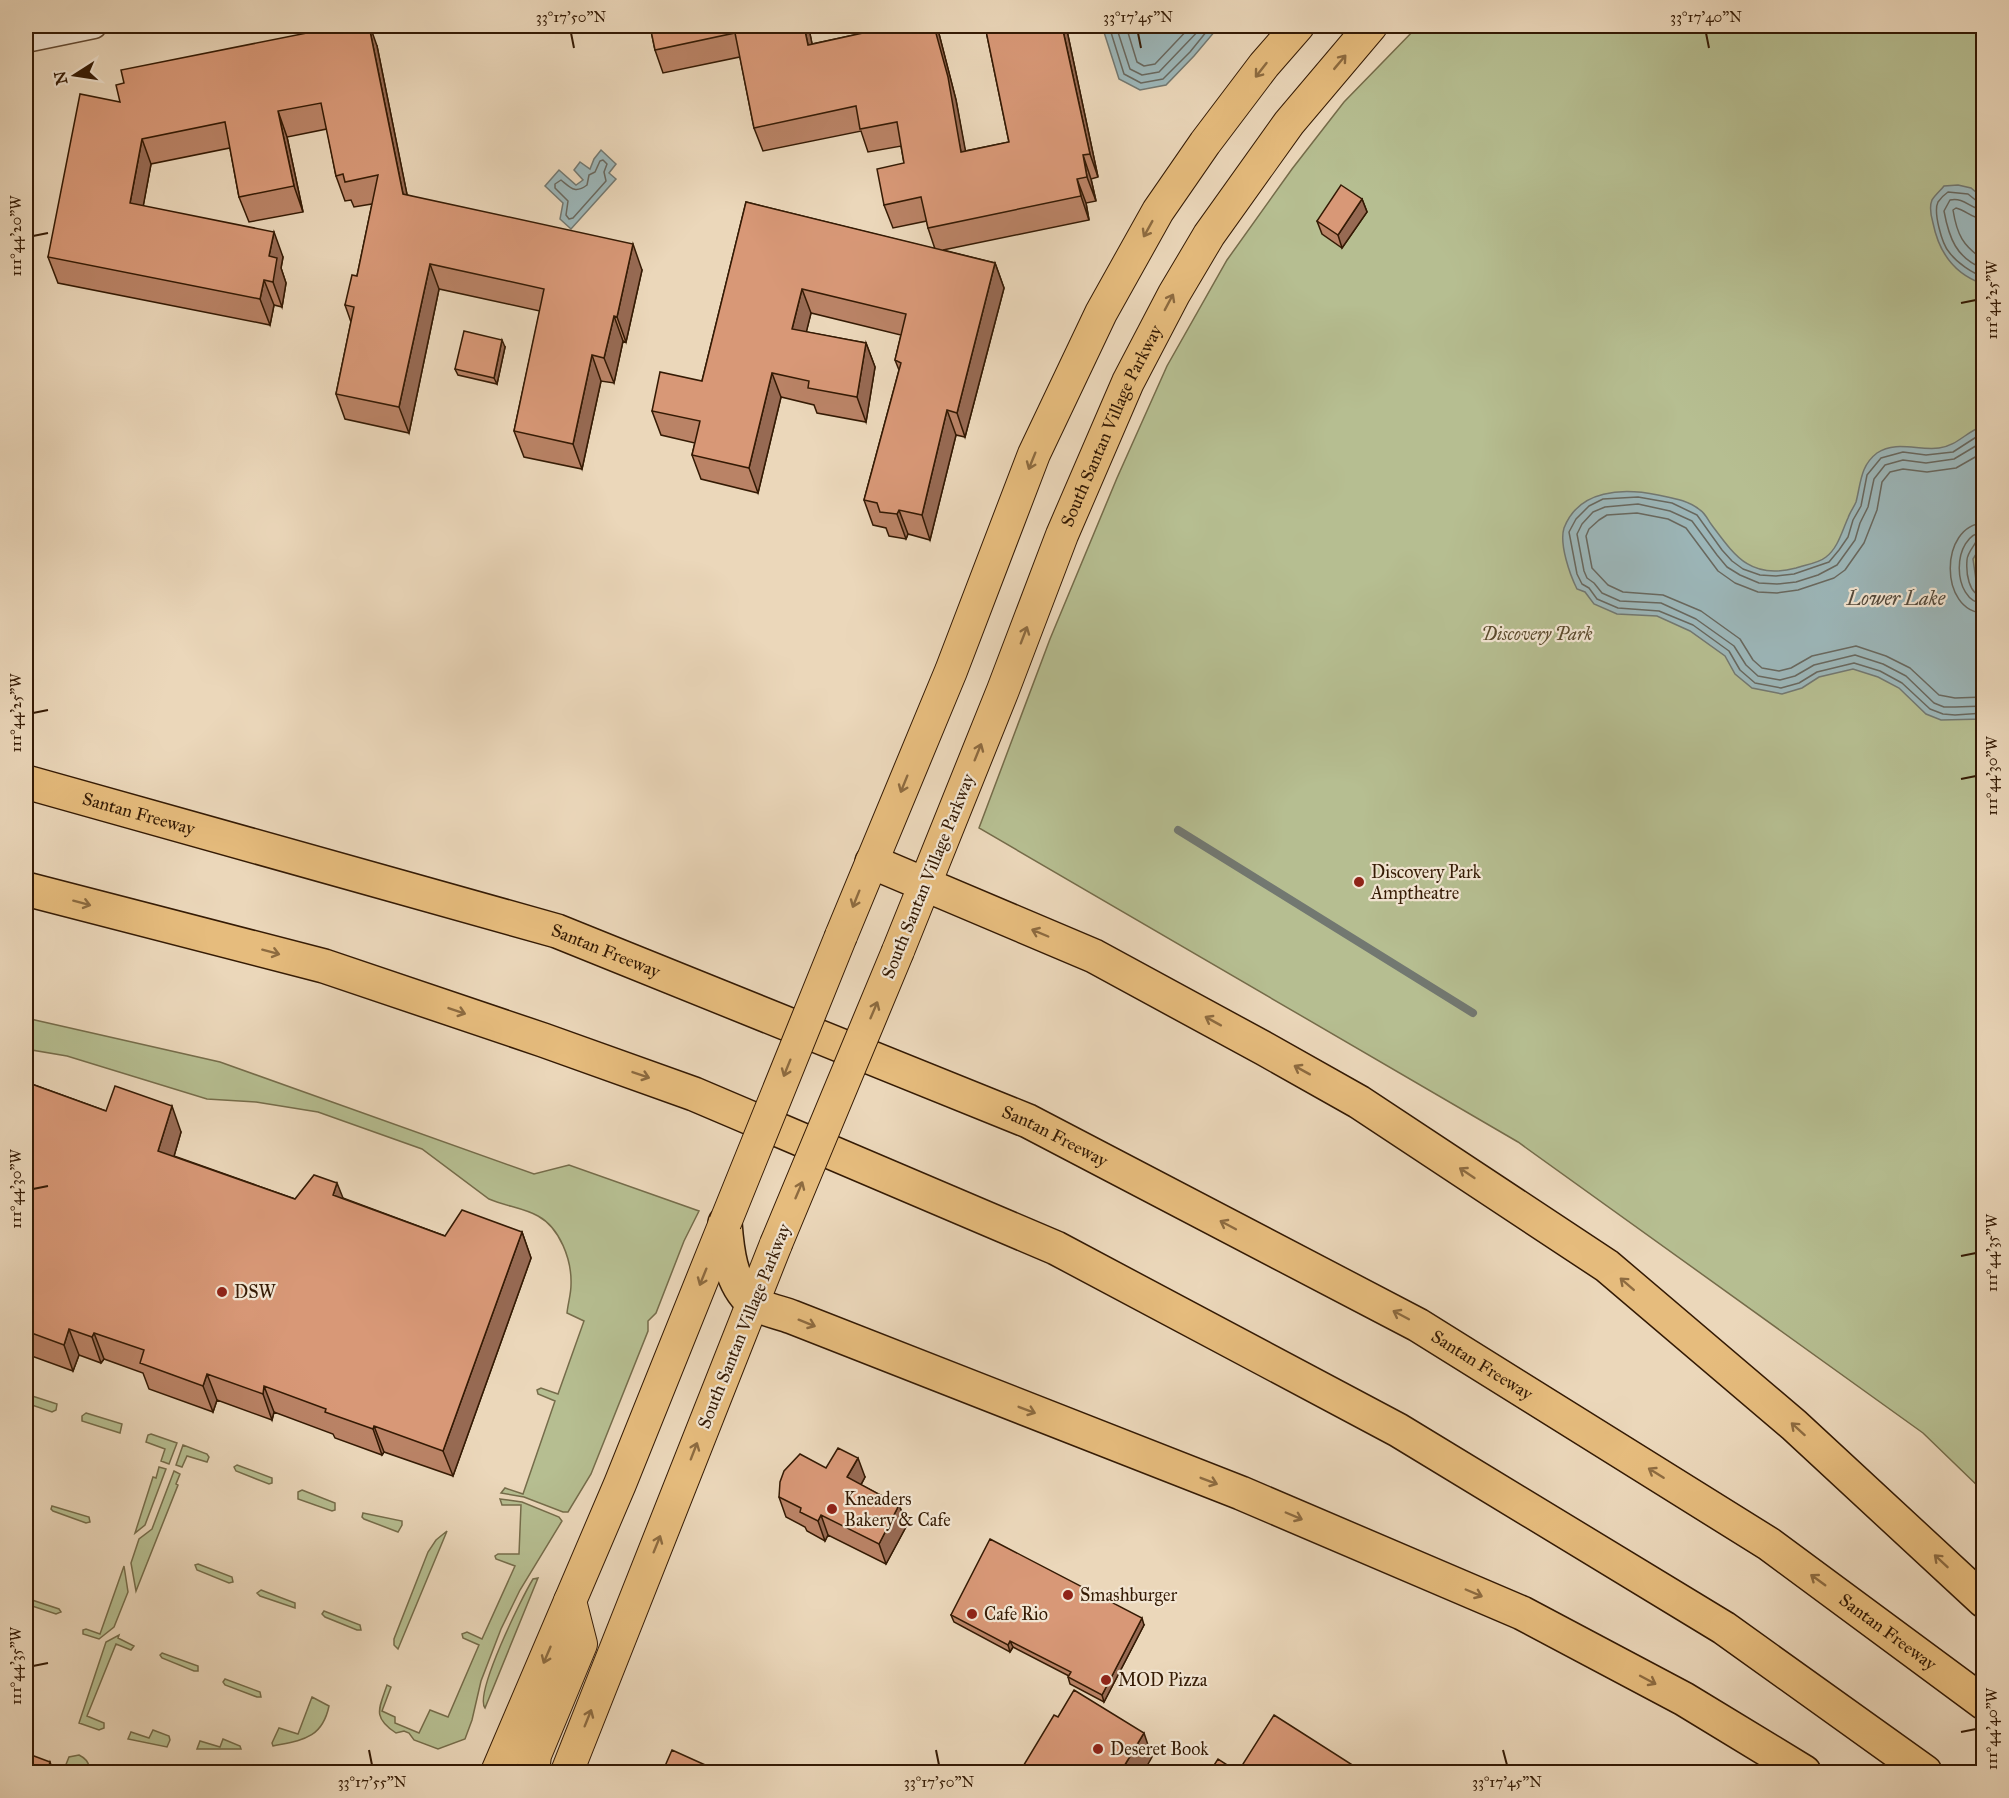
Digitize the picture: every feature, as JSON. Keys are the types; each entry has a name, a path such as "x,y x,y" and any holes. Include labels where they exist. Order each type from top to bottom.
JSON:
{"highway":[{"name":"Santan Freeway","path":"26,782 556,931 1028,1121 1418,1325 1769,1544 1983,1703"},
{"path":"872,862 1094,956 1359,1102 1607,1266 1794,1425 1983,1601"},
{"path":"26,889 324,966 543,1040 694,1094 1056,1248 1398,1430 1724,1628 1924,1773"},
{"path":"725,1223 731,1262 737,1282 752,1303 1240,1493 1522,1613 1684,1699 1804,1773"}],"main road":[{"path":"497,1773 620,1484 946,682 1034,454 1101,313 1158,211 1205,143 1298,26"},
{"name":"South Santan Village Parkway","path":"567,1773 752,1303 926,884 1062,535 1128,382 1173,294 1209,235 1289,123 1368,26"},
{"path":"533,1773 535,1755 581,1644 570,1601"}],"street":[{"path":"26,40 94,26"}],"green space":[{"name":"Discovery Park","path":"1418,26 1983,26 1983,1491 1923,1433 1518,1142 979,828 1050,639 1117,478 1167,366 1227,260 1292,169 1344,102"},
{"path":"26,1018 220,1062 534,1174 569,1165 699,1211 684,1241 656,1313 648,1321 648,1331 591,1474 568,1512 524,1497 501,1493 505,1488 523,1494 555,1401 538,1394 537,1390 541,1388 558,1394 584,1321 567,1313 571,1275 567,1255 553,1228 546,1221 527,1211 489,1199 422,1149 318,1112 256,1102 207,1099 67,1056 26,1049"},
{"path":"26,1394 57,1404 56,1410 52,1412 26,1403"},
{"path":"86,1413 122,1424 120,1433 82,1421 82,1416"},
{"path":"148,1435 177,1443 169,1464 161,1461 165,1449 146,1442"},
{"path":"183,1445 207,1454 209,1457 207,1462 187,1456 182,1467 176,1465"},
{"path":"237,1465 272,1478 272,1483 269,1484 236,1471 234,1467"},
{"path":"159,1467 166,1469 145,1525 135,1533 153,1477 156,1478"},
{"path":"174,1471 180,1474 176,1484 178,1485 136,1591 131,1563 139,1539 152,1529"},
{"path":"302,1490 335,1503 335,1510 332,1511 298,1499 298,1492"},
{"path":"500,1499 522,1502 559,1517 562,1521 520,1590 501,1629 481,1681 465,1739 438,1749 414,1740 409,1733 404,1731 396,1733 383,1722 380,1717 380,1707 387,1685 391,1687 382,1711 395,1717 395,1723 419,1733 430,1710 448,1717 479,1645 463,1638 462,1634 467,1632 482,1639 515,1566 496,1559 495,1556 519,1554 521,1505 502,1505"},
{"path":"52,1506 89,1517 90,1522 86,1523 53,1511"},
{"path":"363,1513 402,1521 402,1525 398,1532 364,1519"},
{"path":"447,1531 398,1649 394,1645 394,1639 428,1552 436,1540"},
{"path":"198,1564 232,1577 233,1582 229,1583 197,1570 195,1565"},
{"path":"124,1566 128,1592 114,1627 99,1639 83,1634 83,1630 86,1629 100,1634"},
{"path":"538,1578 485,1708 483,1699 492,1666 527,1589 533,1579"},
{"path":"261,1590 295,1603 295,1608 260,1596 257,1593"},
{"path":"26,1598 59,1609 61,1612 56,1614 26,1604"},
{"path":"324,1611 360,1625 361,1630 325,1617 322,1614"},
{"path":"119,1635 118,1638 134,1646 131,1650 116,1644 87,1716 104,1723 104,1728 99,1730 79,1723 106,1642"},
{"path":"162,1653 198,1666 198,1671 162,1658 160,1655"},
{"path":"225,1679 260,1692 261,1697 225,1685 223,1682"},
{"path":"312,1697 329,1706 326,1717 316,1732 293,1742 273,1746 272,1743 279,1728 298,1734"},
{"path":"153,1730 169,1736 167,1747 128,1739 131,1732 149,1738"},
{"path":"223,1739 240,1746 241,1749 197,1749 200,1741 220,1747"},
{"path":"79,1755 88,1762 88,1772 63,1772 69,1757"}],"water":[{"path":"1102,26 1217,26 1194,56 1166,85 1140,90 1119,79"},
{"path":"601,150 616,164 609,173 616,179 571,229 560,219 563,203 545,186 559,170 576,185 583,180 574,170 580,162 590,169"},
{"path":"1958,185 1971,188 1983,198 1983,284 1964,274 1949,261 1939,244 1932,220 1930,209 1933,198 1944,186"},
{"name":"Lower Lake","path":"1983,426 1983,543 1973,559 1977,587 1983,593 1983,719 1941,720 1926,714 1899,688 1878,677 1853,669 1819,677 1802,688 1782,694 1752,688 1735,674 1725,656 1690,631 1657,616 1617,614 1594,604 1585,592 1577,589 1571,576 1564,551 1563,535 1571,515 1580,505 1591,499 1617,492 1645,493 1674,498 1690,504 1703,513 1736,555 1755,568 1780,571 1816,562 1826,557 1837,544 1856,502 1864,469 1877,453 1900,446 1931,449 1945,447"}],"building":[{"path":"342,26 369,26 403,194 633,244 617,317 614,316 604,358 592,355 573,444 514,431 544,289 430,264 399,407 336,394 354,307 345,305 352,275 357,276 378,175 345,182 343,174 336,176 321,103 278,111 294,186 239,197 225,122 142,139 130,203 274,232 269,256 277,258 273,282 264,280 260,299 48,257 80,94 120,102 116,85 124,83 121,70"},
{"path":"650,26 804,26 808,45 877,30 876,26 934,26 948,77 961,152 1009,142 985,26 1062,26 1090,154 1083,155 1087,177 1077,179 1081,196 928,228 921,197 884,205 877,169 904,163 897,122 860,129 856,106 754,128 735,33 655,50"},
{"path":"1341,185 1362,199 1338,235 1317,221"},
{"path":"746,202 995,263 957,413 947,410 922,515 899,510 897,514 880,512 877,503 864,500 901,363 895,360 906,314 802,289 792,329 866,343 857,397 808,388 809,381 772,373 749,468 692,455 700,421 652,411 660,372 702,381"},
{"path":"464,331 502,340 494,378 455,369"},
{"path":"26,1082 106,1111 115,1086 172,1106 158,1151 295,1199 314,1175 337,1183 333,1195 445,1236 462,1210 522,1232 443,1451 374,1426 373,1429 325,1412 326,1409 264,1386 263,1394 207,1374 203,1386 140,1363 144,1350 94,1333 92,1337 69,1329 64,1345 26,1331"},
{"name":"Kneaders Bakery & Cafe","path":"838,1448 858,1458 847,1477 899,1505 879,1544 821,1515 818,1521 800,1512 801,1508 779,1497 780,1482 784,1471 800,1454 826,1468"},
{"path":"990,1539 1142,1618 1102,1695 1068,1677 1071,1672 1010,1641 1008,1645 951,1615"},
{"path":"1074,1690 1144,1733 1120,1773 1019,1773 1054,1715 1058,1717"},
{"path":"1274,1715 1365,1773 1209,1773 1218,1759 1238,1772"},
{"path":"672,1750 723,1773 662,1773"},
{"path":"26,1753 50,1762 47,1773 26,1773"}],"waterway":[{"path":"1178,830 1473,1013"}],"place":[{"name":"Discovery Park Amptheatre","path":"1359,882"},
{"name":"DSW","path":"222,1292"},
{"name":"Kneaders Bakery & Cafe","path":"832,1509"},
{"name":"Smashburger","path":"1068,1595"},
{"name":"Cafe Rio","path":"972,1614"},
{"name":"MOD Pizza","path":"1106,1680"},
{"name":"Deseret Book","path":"1098,1749"}]}
